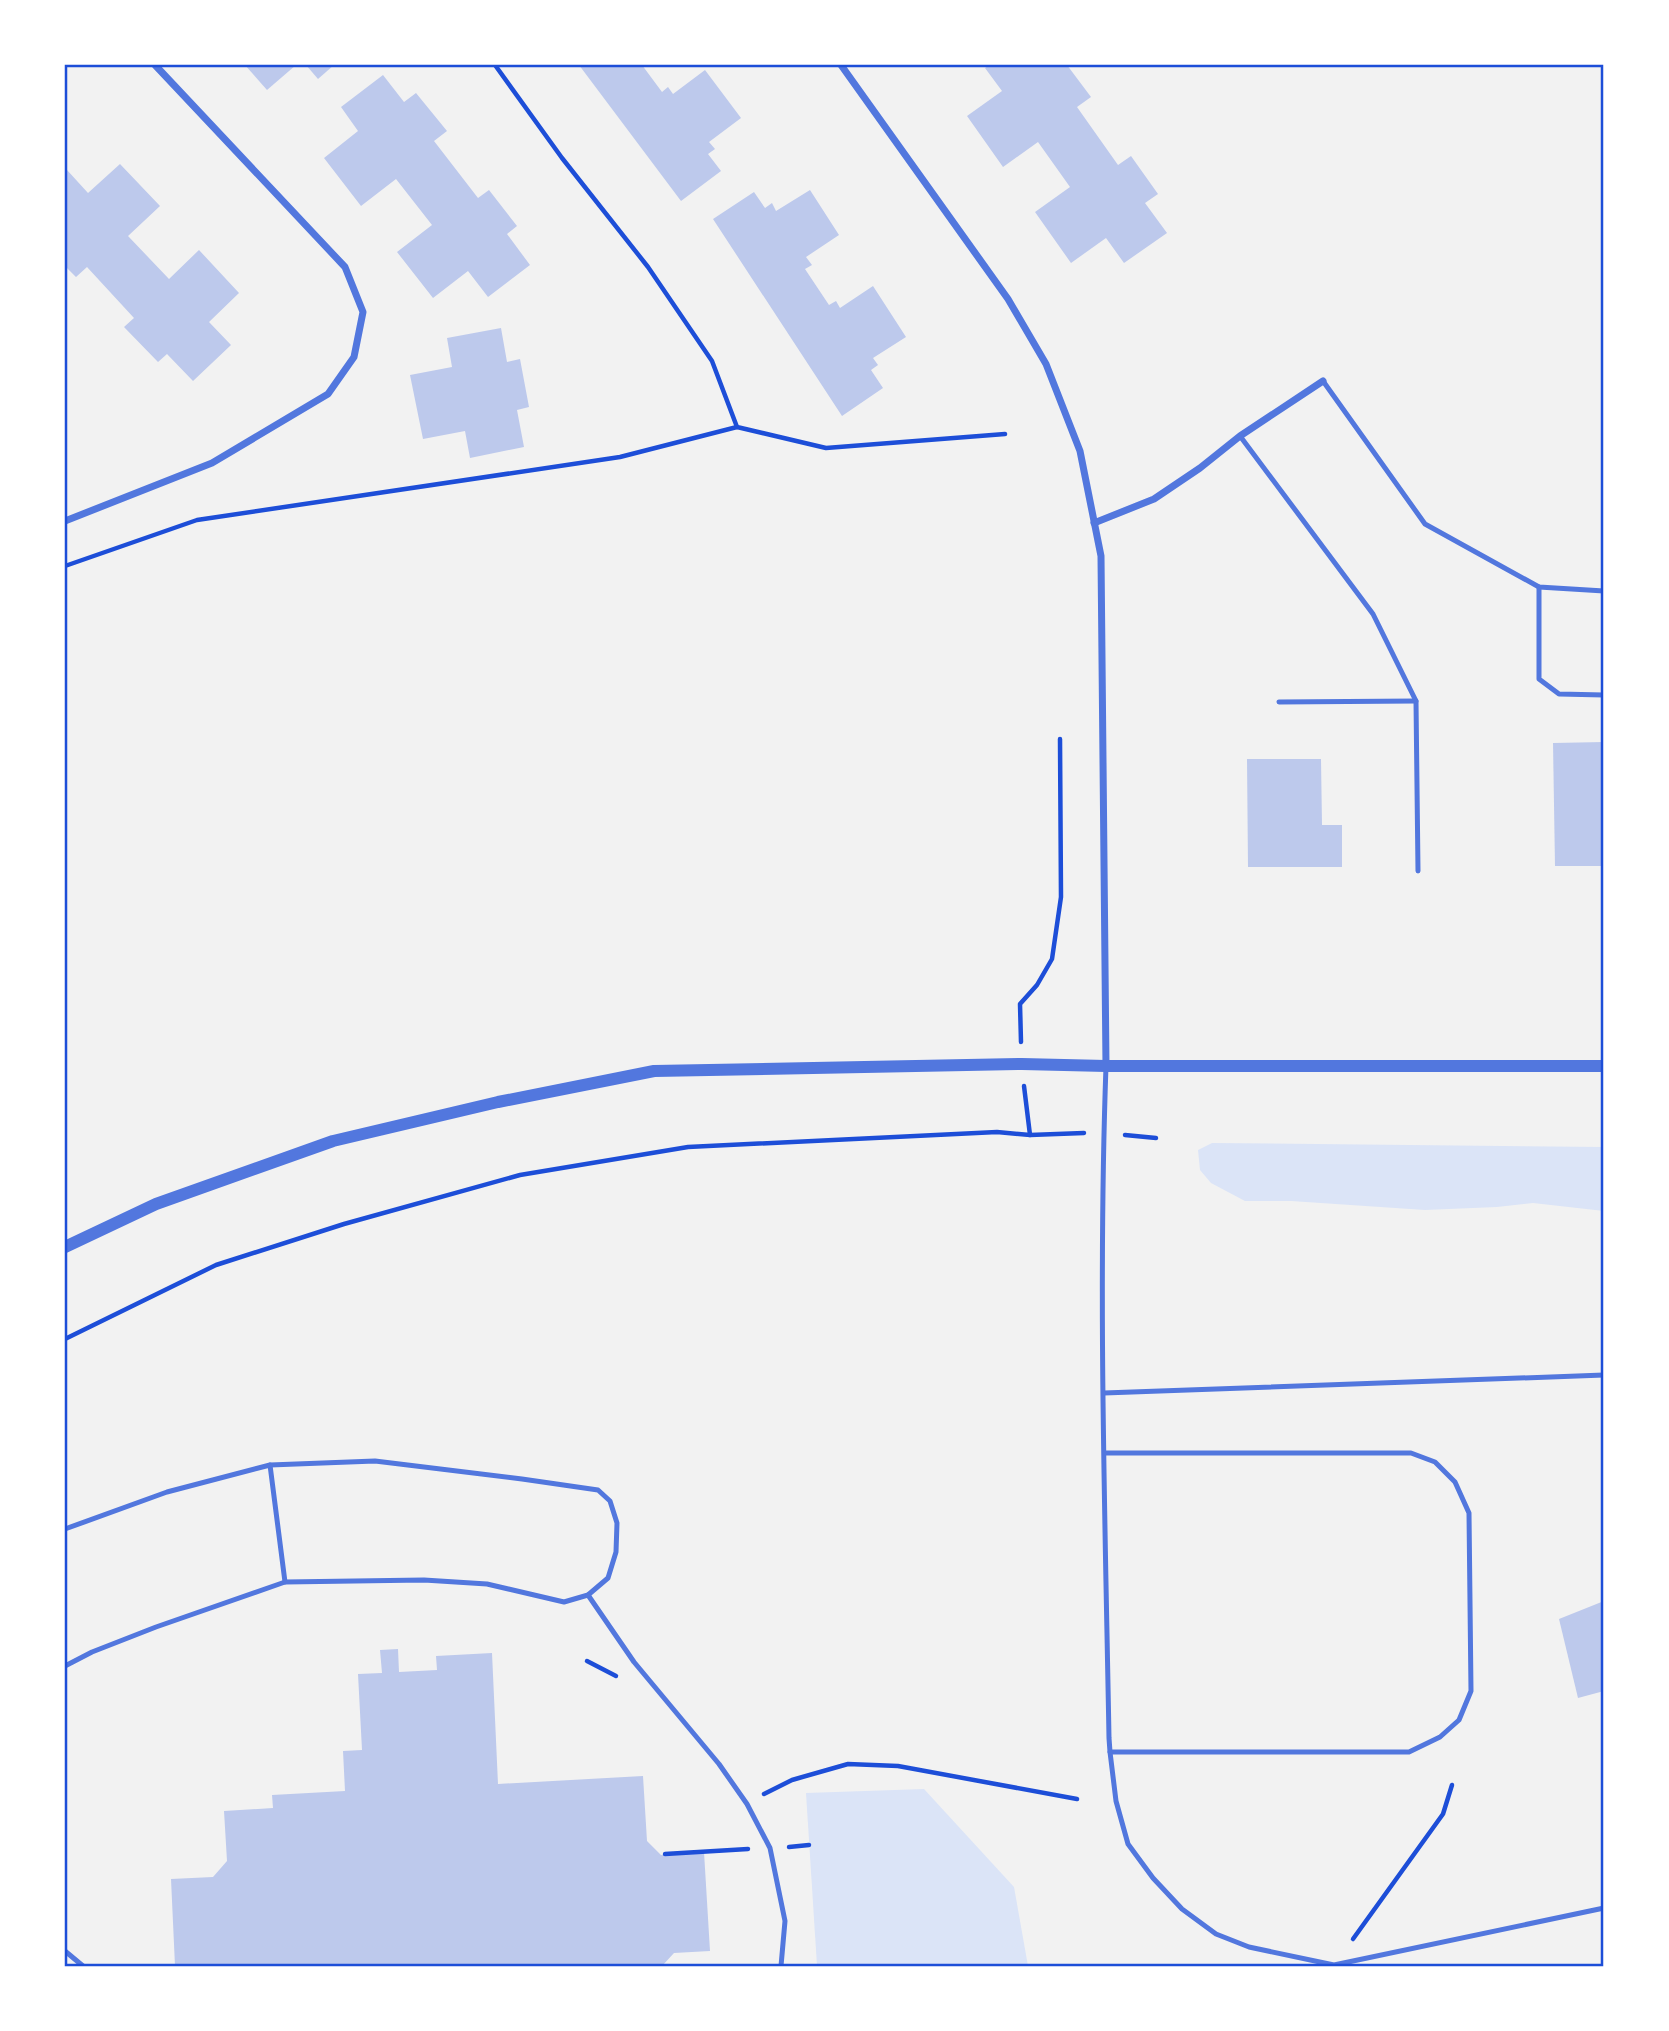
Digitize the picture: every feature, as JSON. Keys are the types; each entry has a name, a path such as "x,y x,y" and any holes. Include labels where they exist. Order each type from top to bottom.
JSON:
{"street":[{"path":"65,521 212,464 328,394 354,357 363,313 345,267 155,65"},
{"path":"841,65 1008,299 1046,364 1080,451 1101,556 1106,1066"},
{"path":"1094,523 1154,499 1200,468 1240,436 1323,381"},
{"path":"65,1247 156,1204 333,1141 498,1102 654,1071 1022,1064 1604,1066"}],"lane":[{"path":"1323,381 1425,524 1539,587 1604,591"},
{"path":"1240,436 1373,614 1416,701 1418,871"},
{"path":"1539,587 1539,679 1559,694 1604,695"},
{"path":"1279,702 1416,701"},
{"path":"1106,1066 1104,1453 1110,1752 1116,1801 1128,1844 1153,1878 1182,1909 1216,1934 1248,1947 1334,1965 1604,1908"},
{"path":"1104,1393 1604,1375"},
{"path":"1104,1453 1411,1453 1435,1462 1455,1482 1469,1513 1471,1691 1459,1720 1440,1737 1409,1752 1110,1752"},
{"path":"65,1529 167,1492 270,1465 375,1461 598,1490 610,1501 617,1523 616,1552 608,1578 589,1595 564,1602 487,1584 424,1580 285,1582 156,1627 92,1652 65,1666"},
{"path":"270,1465 285,1582"},
{"path":"589,1595 634,1662 719,1765 747,1804 771,1848 785,1921 781,1966"},
{"path":"65,1951 83,1966"}],"path":[{"path":"495,65 562,158 648,267 712,361 737,427"},
{"path":"65,566 197,520 620,457 737,427 826,448 1005,434"},
{"path":"1020,1003 1037,985 1052,959 1061,897 1060,739"},
{"path":"65,1339 216,1265 344,1224 520,1175 688,1147 997,1132 1030,1135"},
{"path":"587,1661 621,1678"},
{"path":"747,1804 792,1780 848,1764 898,1766 1077,1799"},
{"path":"1334,1965 1443,1814 1452,1785"},
{"path":"666,1854 809,1845"}],"shaded area":[{"path":"1212,1143 1604,1147 1604,1211 1533,1203 1425,1210 1291,1201 1245,1201 1211,1183 1200,1170 1198,1150"},
{"path":"924,1789 1014,1887 1028,1966 817,1966 806,1793"}],"building":[{"path":"245,65 296,65 267,90"},
{"path":"306,65 334,65 318,79"},
{"path":"579,65 642,65 662,92 668,87 673,94 705,70 741,118 709,142 715,149 708,154 721,171 681,201"},
{"path":"989,65 1067,65 1091,97 1077,107 1118,165 1131,156 1158,194 1145,203 1167,233 1124,263 1106,238 1071,263 1035,212 1070,187 1038,142 1003,167 967,116 1002,91 985,68"},
{"path":"383,75 404,102 416,93 447,131 434,141 478,198 489,190 517,226 507,234 530,265 488,297 468,271 433,298 397,252 432,225 396,179 361,206 324,158 358,131 341,107"},
{"path":"120,164 160,206 128,236 169,279 199,250 239,293 209,322 231,345 193,381 167,354 158,362 124,327 134,318 87,267 76,277 65,266 65,172 67,170 88,193"},
{"path":"810,190 839,235 806,257 812,265 805,269 829,305 836,301 840,308 873,286 906,337 873,358 878,365 871,370 883,388 842,416 713,219 754,192 765,208 772,203 776,211"},
{"path":"501,328 507,362 520,359 529,407 517,410 524,447 470,458 465,431 423,439 410,375 452,367 447,338"},
{"path":"1604,742 1604,866 1555,866 1553,743"},
{"path":"1247,759 1321,759 1322,825 1342,825 1342,867 1248,867"},
{"path":"1604,1601 1604,1691 1578,1698 1559,1619"},
{"path":"398,1649 399,1672 437,1670 436,1656 492,1653 498,1784 643,1776 647,1841 661,1855 704,1852 710,1951 674,1953 662,1966 175,1966 171,1879 213,1877 227,1861 224,1811 273,1808 272,1795 345,1791 343,1751 362,1750 358,1674 382,1673 380,1650"}]}
